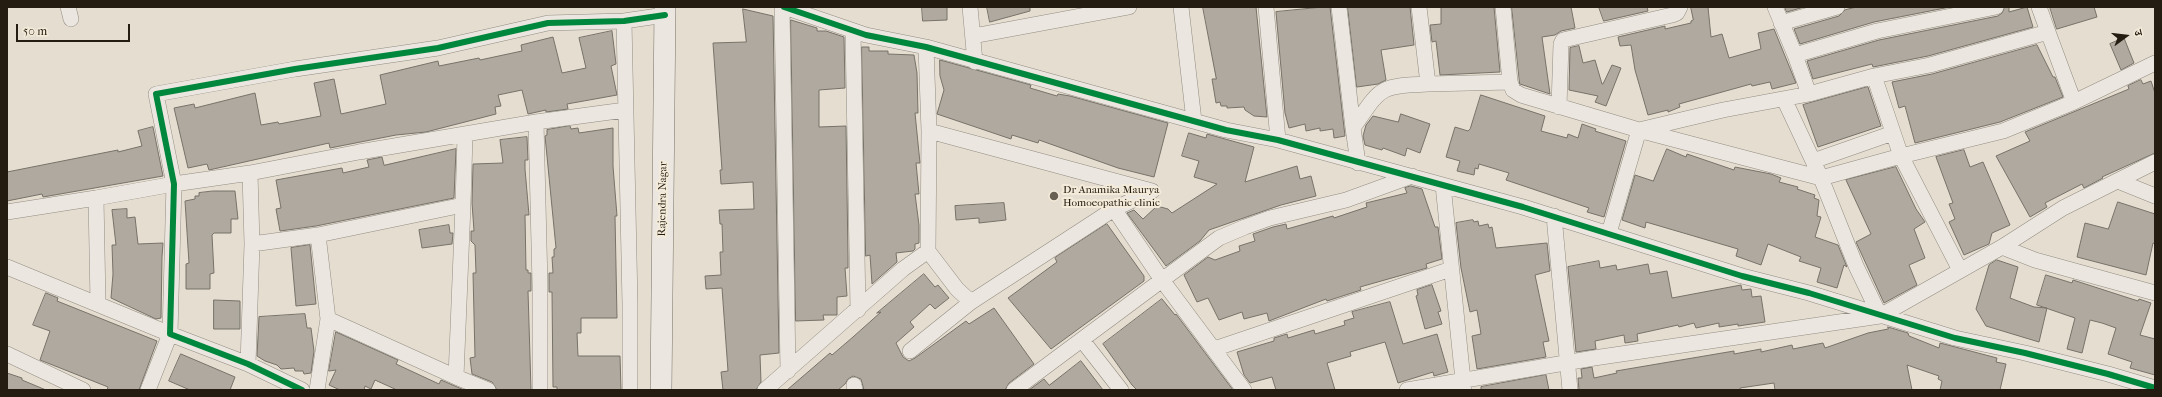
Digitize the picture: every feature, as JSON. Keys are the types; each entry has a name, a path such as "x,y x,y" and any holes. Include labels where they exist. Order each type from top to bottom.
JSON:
{"street":[{"path":"788,371 783,7 853,31 926,47 975,62 1194,122 1278,140 1358,163 1443,184 1554,216 1742,276 1808,293 1955,338 2048,359 2155,388"},
{"path":"970,7 975,62"},
{"path":"973,36 1129,7"},
{"path":"1181,7 1194,122"},
{"path":"1266,7 1278,140"},
{"path":"1339,7 1358,163"},
{"path":"1419,7 1428,84"},
{"path":"1503,7 1510,82 1513,90 1521,95 1639,130 1821,178 1901,156 2003,131 2074,102 2155,63"},
{"path":"1559,107 1561,44 1563,40 1672,15 1677,13 1680,7"},
{"path":"1775,7 1809,94"},
{"path":"1781,23 1837,7"},
{"path":"1795,55 1877,31 1996,7"},
{"path":"2039,7 2074,102"},
{"path":"148,390 170,334 174,184 156,94 295,69 438,48 548,23 624,21 665,11"},
{"name":"Rajendra Nagar","path":"661,390 665,11"},
{"path":"624,21 630,288 630,390"},
{"path":"853,31 858,310"},
{"path":"1639,130 1723,110 1809,94 1874,76 1930,65 2048,32"},
{"path":"926,47 929,131 928,251 957,289 971,302"},
{"path":"1874,76 1901,156 1960,270"},
{"path":"1353,128 1376,96 1382,90 1392,86 1510,82"},
{"path":"1784,99 1821,178 1856,266 1880,316"},
{"path":"7,212 250,173 536,122 625,110"},
{"path":"536,122 540,284 540,390"},
{"path":"1609,233 1639,130"},
{"path":"910,351 971,302 1114,209 1152,191 929,131"},
{"path":"1813,161 1893,133"},
{"path":"456,377 465,135"},
{"path":"1407,390 1463,385 1566,363 1880,316 2002,247 2062,208 2155,162"},
{"path":"248,364 252,244 250,173"},
{"path":"1014,390 1219,238 1270,218 1346,200 1412,176"},
{"path":"2118,181 2155,196"},
{"path":"1443,184 1463,385"},
{"path":"96,198 98,303"},
{"path":"252,244 318,235 463,205"},
{"path":"1114,209 1162,280 1244,390"},
{"path":"1554,216 1566,363 1570,390"},
{"path":"317,390 328,319 318,235"},
{"path":"2002,247 2035,260 2155,293"},
{"path":"765,390 904,269 928,251"},
{"path":"7,267 98,303 170,334 248,364 302,390"},
{"path":"1214,349 1451,269"},
{"path":"328,319 488,390"},
{"path":"1082,340 1121,390"},
{"path":"7,354 83,390"}],"building":[{"path":"922,7 947,7 947,20 923,21"},
{"path":"987,7 1030,7 1030,11 990,22"},
{"path":"1203,7 1256,7 1267,117 1254,116 1245,110 1244,107 1227,108 1227,106 1221,106 1220,102 1216,103 1212,79 1216,79"},
{"path":"1330,7 1345,136 1334,138 1333,129 1320,131 1320,128 1306,131 1305,124 1289,128 1285,113 1276,12"},
{"path":"1348,7 1410,7 1414,45 1381,50 1386,80 1378,84 1357,87"},
{"path":"1494,7 1500,72 1440,75 1436,41 1432,42 1430,25 1441,24 1441,8"},
{"path":"1512,7 1571,7 1575,28 1561,31 1555,35 1542,37 1550,94 1520,84"},
{"path":"1599,7 1647,7 1648,11 1604,21"},
{"path":"1691,7 1708,7 1711,37 1722,34 1729,58 1761,49 1758,33 1774,29 1796,83 1772,89 1770,82 1752,86 1751,84 1679,104 1680,107 1668,112 1668,110 1648,115 1635,70 1631,45 1620,46 1618,37 1665,26 1665,29 1691,23 1693,20"},
{"path":"1785,7 1804,7 1787,12"},
{"path":"1857,7 1950,7 1874,22 1800,44 1794,29 1839,16 1845,10"},
{"path":"2005,7 2009,7 2009,12 2027,7 2033,27 1928,56 1873,67 1872,64 1813,79 1807,61 1879,40 1998,16 2002,13"},
{"path":"2050,7 2094,7 2097,17 2057,29"},
{"path":"743,9 773,16 779,353 760,355 761,382 756,390 723,390 721,372 728,371 722,288 706,289 705,276 721,275 720,252 723,252 722,224 720,224 719,210 754,209 753,182 721,184 720,170 722,170 713,43 746,42"},
{"path":"791,20 817,28 817,31 826,31 844,37 845,88 819,90 819,127 846,126 848,268 845,268 847,296 837,297 837,315 823,315 824,320 796,321"},
{"path":"612,31 616,64 611,66 617,95 567,104 568,109 546,112 546,110 528,114 522,90 498,95 501,106 495,107 496,114 426,132 396,135 330,148 329,143 209,170 207,164 188,168 174,108 194,104 195,108 255,93 261,125 278,122 279,124 321,116 314,83 334,79 341,114 386,104 380,75 438,61 439,66 479,58 480,60 522,51 521,45 553,37 562,73 586,68 579,38"},
{"path":"2124,38 2134,63 2121,70 2110,44"},
{"path":"2037,45 2053,77 2055,77 2063,97 2000,122 1915,143 1905,106 1899,108 1892,82 1932,74"},
{"path":"1579,46 1583,63 1595,60 1602,84 1612,65 1621,68 1606,106 1595,102 1598,96 1569,90 1570,48"},
{"path":"862,47 869,47 869,51 888,51 888,54 914,55 917,73 918,113 915,113 920,163 916,163 919,194 915,194 919,225 919,243 915,244 915,249 913,251 896,253 897,262 872,284 870,255 866,256"},
{"path":"940,60 1031,85 1030,88 1057,96 1058,94 1070,96 1168,123 1154,177 1118,168 1039,140 1038,143 1012,135 1011,139 937,114 944,90 940,76"},
{"path":"2141,80 2143,84 2151,81 2155,93 2155,153 2102,177 2103,178 2084,188 2082,184 2045,203 2047,207 2030,217 1996,156 2030,141 2025,132 2129,89 2128,86"},
{"path":"1868,87 1881,126 1818,147 1803,105"},
{"path":"1481,95 1545,116 1541,131 1567,138 1568,134 1578,138 1582,124 1596,129 1595,131 1626,141 1604,217 1587,212 1589,208 1506,180 1509,173 1479,164 1478,169 1475,168 1474,175 1457,171 1460,161 1446,157 1455,127 1468,131 1470,129"},
{"path":"1401,114 1430,124 1420,153 1407,148 1405,156 1383,148 1382,150 1365,145 1363,136 1366,125 1373,116 1398,122"},
{"path":"570,126 571,129 578,128 579,133 613,128 613,166 617,216 615,216 617,318 581,318 581,333 577,333 578,356 620,356 621,390 557,390 557,387 553,387 552,292 549,292 549,273 553,273 552,257 554,257 554,249 556,248 545,136 547,135 547,130"},
{"path":"153,127 163,176 43,197 42,194 7,201 7,172 118,150 118,152 142,146 138,131"},
{"path":"1189,133 1206,138 1207,134 1254,147 1245,182 1297,166 1300,179 1311,176 1316,196 1281,205 1209,230 1200,241 1166,266 1127,213 1134,210 1143,219 1157,206 1168,209 1172,213 1217,184 1194,177 1199,161 1182,156"},
{"path":"527,137 528,160 525,160 525,169 529,215 525,215 526,270 528,270 528,273 531,273 531,291 528,291 531,390 497,390 492,382 472,374 470,358 475,357 473,273 476,273 475,245 471,241 471,231 474,231 472,203 473,164 503,163 500,140"},
{"path":"456,149 454,198 316,226 280,231 276,209 281,208 276,180 342,168 343,173 369,167 367,160 382,157 384,165"},
{"path":"1667,149 1686,157 1687,154 1734,170 1735,167 1771,174 1781,178 1779,182 1798,187 1797,189 1815,195 1814,198 1819,200 1817,216 1821,217 1815,237 1838,245 1847,267 1844,265 1837,288 1817,282 1821,268 1799,261 1801,257 1768,244 1761,265 1736,256 1738,249 1646,222 1645,228 1622,220 1635,175 1653,181"},
{"path":"1964,150 1970,167 1983,162 2010,225 1992,233 1989,244 1964,255 1949,222 1955,219 1949,204 1953,203 1936,157"},
{"path":"1896,167 1916,209 1925,222 1914,229 1925,258 1909,265 1917,285 1884,303 1856,242 1871,234 1846,180"},
{"path":"1411,186 1422,189 1435,227 1438,227 1442,259 1426,264 1427,268 1360,287 1361,290 1327,301 1326,299 1269,321 1267,313 1244,319 1242,312 1219,320 1208,298 1197,302 1184,275 1208,257 1215,260 1240,251 1239,246 1255,241 1253,234 1286,224 1287,229 1333,216 1334,218 1367,207 1366,203 1407,193 1405,188"},
{"path":"213,191 235,191 238,219 231,219 231,233 214,233 212,235 214,273 210,274 210,289 186,289 186,264 189,263 185,201 195,199 195,196 199,196 199,193"},
{"path":"2118,202 2155,214 2155,244 2153,243 2146,275 2077,257 2085,223 2108,229"},
{"path":"1004,203 1006,220 979,223 979,218 956,220 955,206"},
{"path":"127,209 127,218 135,217 138,244 163,243 161,318 156,319 111,298 113,274 112,245 116,245 112,210"},
{"path":"1473,220 1474,222 1478,221 1479,226 1488,224 1489,228 1492,227 1496,248 1547,243 1550,271 1535,275 1549,341 1543,342 1546,357 1477,369 1472,336 1481,334 1477,310 1470,312 1461,268 1456,223"},
{"path":"1107,224 1144,276 1144,281 1051,349 1008,298 1057,262 1055,258"},
{"path":"449,225 450,233 453,233 452,244 422,248 419,230"},
{"path":"310,245 316,304 296,306 291,248"},
{"path":"1997,260 2018,267 2010,298 2034,307 2047,308 2039,342 1986,326 1976,309 1989,265"},
{"path":"1599,261 1600,268 1616,265 1617,270 1648,264 1650,274 1667,271 1672,298 1741,285 1742,290 1751,289 1752,297 1761,296 1765,322 1719,327 1719,323 1696,328 1694,323 1679,327 1678,325 1637,334 1638,341 1625,343 1624,335 1595,341 1596,349 1576,352 1568,267"},
{"path":"924,274 935,287 938,285 949,298 935,309 930,304 910,322 914,327 896,343 903,357 909,361 915,358 966,321 969,324 994,308 1034,364 1009,383 1005,390 864,390 861,379 853,376 848,379 838,390 787,390 830,353 832,355 881,312 877,313"},
{"path":"2046,275 2072,283 2073,280 2138,301 2139,299 2151,303 2140,335 2155,339 2155,375 2130,368 2132,362 2108,354 2116,328 2102,323 2090,320 2082,353 2067,349 2075,318 2037,305"},
{"path":"1432,285 1441,311 1438,312 1442,324 1425,329 1416,296 1418,295 1417,290"},
{"path":"46,293 58,298 57,301 157,341 139,390 107,390 108,387 40,360 50,331 33,325"},
{"path":"1162,299 1175,315 1176,314 1233,390 1137,390 1132,385 1103,344"},
{"path":"214,300 240,301 240,329 214,329"},
{"path":"1390,302 1403,344 1437,334 1448,372 1434,376 1433,372 1398,383 1385,342 1350,352 1351,356 1327,363 1335,390 1276,390 1272,377 1250,383 1244,375 1237,352 1274,341 1274,338 1287,334 1288,338 1314,330 1315,334 1345,325 1344,321 1354,318 1352,312"},
{"path":"305,314 307,328 311,328 314,351 311,373 304,374 303,371 295,371 294,368 281,369 277,365 265,361 257,356 259,317"},
{"path":"1888,327 1908,333 1909,336 1939,348 1940,343 1997,358 1996,362 2006,364 2000,390 1940,390 1942,381 1938,379 1939,376 1907,365 1912,390 1775,390 1774,383 1740,388 1740,390 1579,390 1578,378 1582,378 1581,369 1592,367 1594,378 1617,373 1616,371 1734,351 1734,354 1761,349 1761,352 1792,345 1793,349 1823,343 1825,348 1868,333 1888,329"},
{"path":"336,332 398,360 396,364 439,384 441,380 464,390 397,390 375,380 371,389 365,386 364,390 340,390 329,385 336,370 329,371"},
{"path":"181,354 235,377 230,390 190,390 169,381"},
{"path":"1081,361 1103,390 1029,390 1044,379 1049,385"},
{"path":"7,373 22,378 22,380 46,390 7,390"},
{"path":"1546,375 1549,390 1481,390 1481,387"}],"cycle path":[{"path":"784,7 866,35 926,47 1226,130 1278,140 1523,207 1742,276 1809,293 1955,338 2025,353 2108,374 2155,388"},
{"path":"302,390 248,364 170,334 174,184 156,94 295,69 438,48 548,23 624,21 665,15"}],"place":[{"name":"Dr Anamika Maurya Homoeopathic clinic","path":"1054,196"}]}
